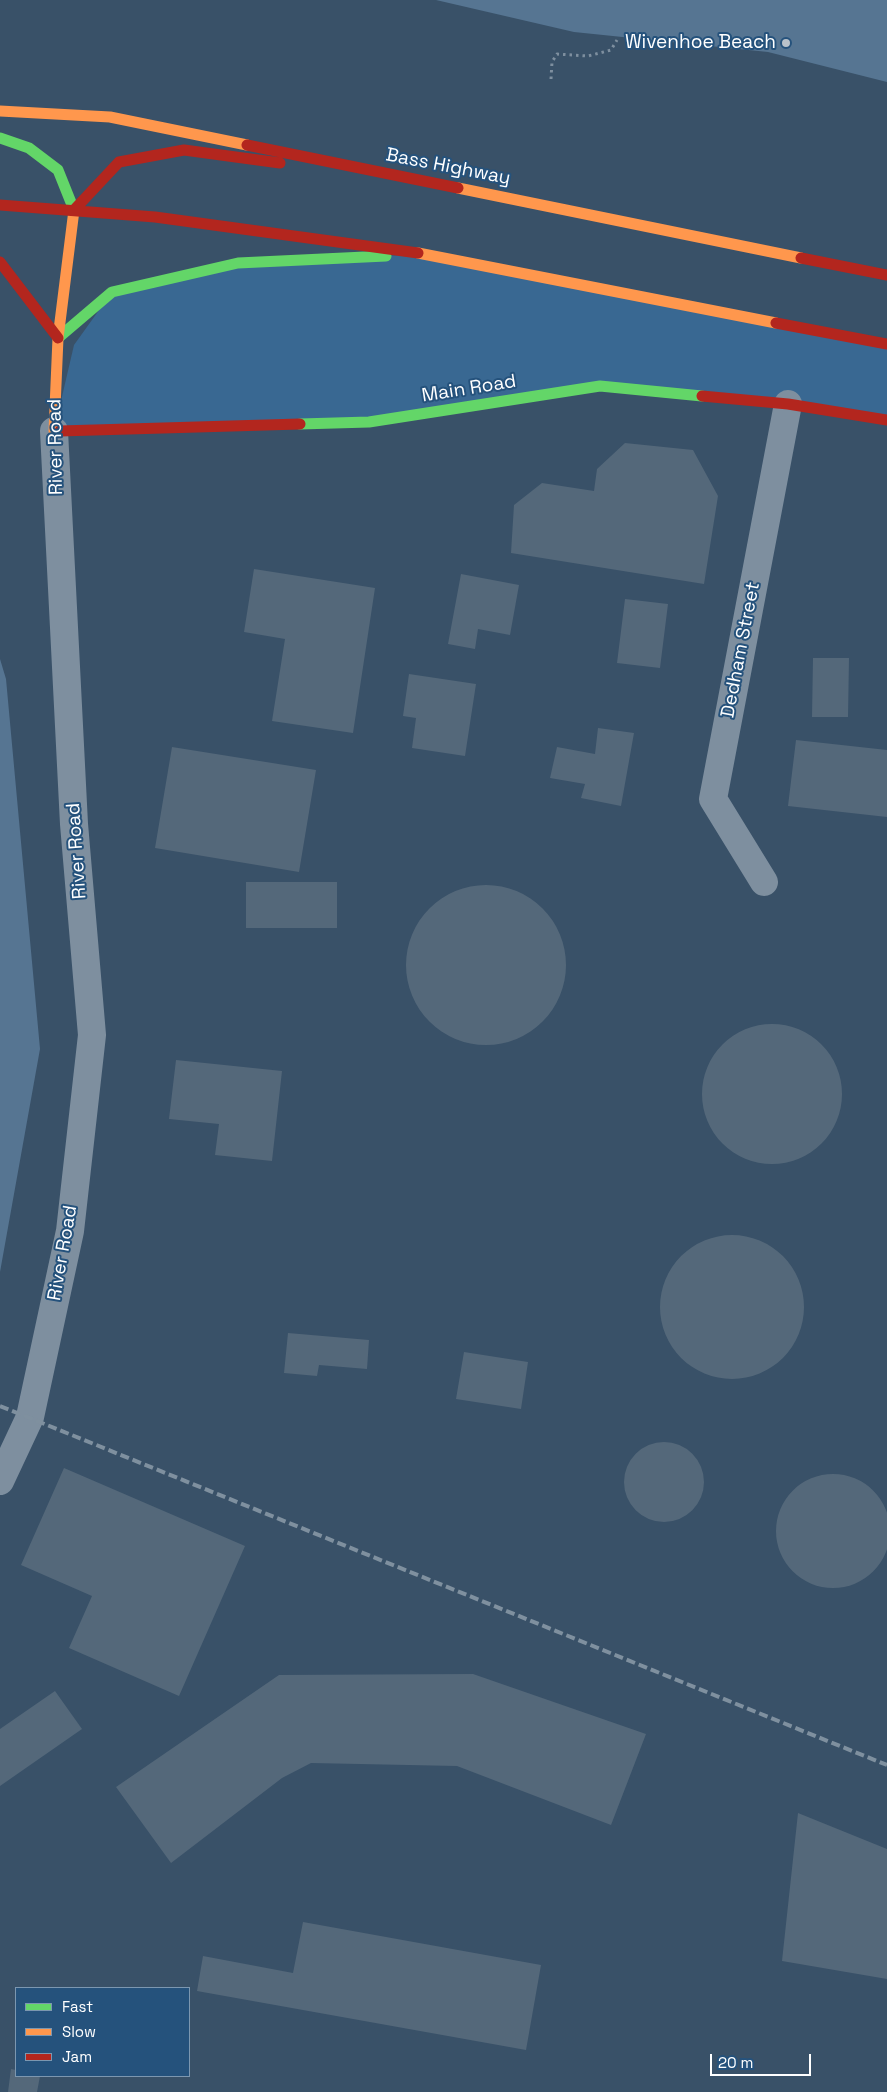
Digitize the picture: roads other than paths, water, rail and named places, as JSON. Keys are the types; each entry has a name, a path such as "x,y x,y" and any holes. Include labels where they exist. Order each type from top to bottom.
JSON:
{"main road":[{"name":"Bass Highway","path":"0,111 110,117 887,275"},
{"path":"0,138 29,148 58,170 74,210"},
{"path":"74,210 119,162 184,150 496,194"},
{"path":"0,205 155,217 422,254 887,344"},
{"name":"River Road","path":"54,431 58,338 74,210"},
{"path":"0,262 58,338 112,292 238,263 422,254"},
{"name":"Main Road","path":"54,431 369,422 600,386 788,404 887,420"}],"street":[{"name":"Dedham Street","path":"764,882 713,799 788,404"},
{"name":"River Road","path":"0,1481 30,1417 70,1231 92,1035 74,824 54,431"}],"railway":[{"path":"0,1406 887,1765"}],"place":[{"name":"Wivenhoe Beach","path":"786,43"}]}
